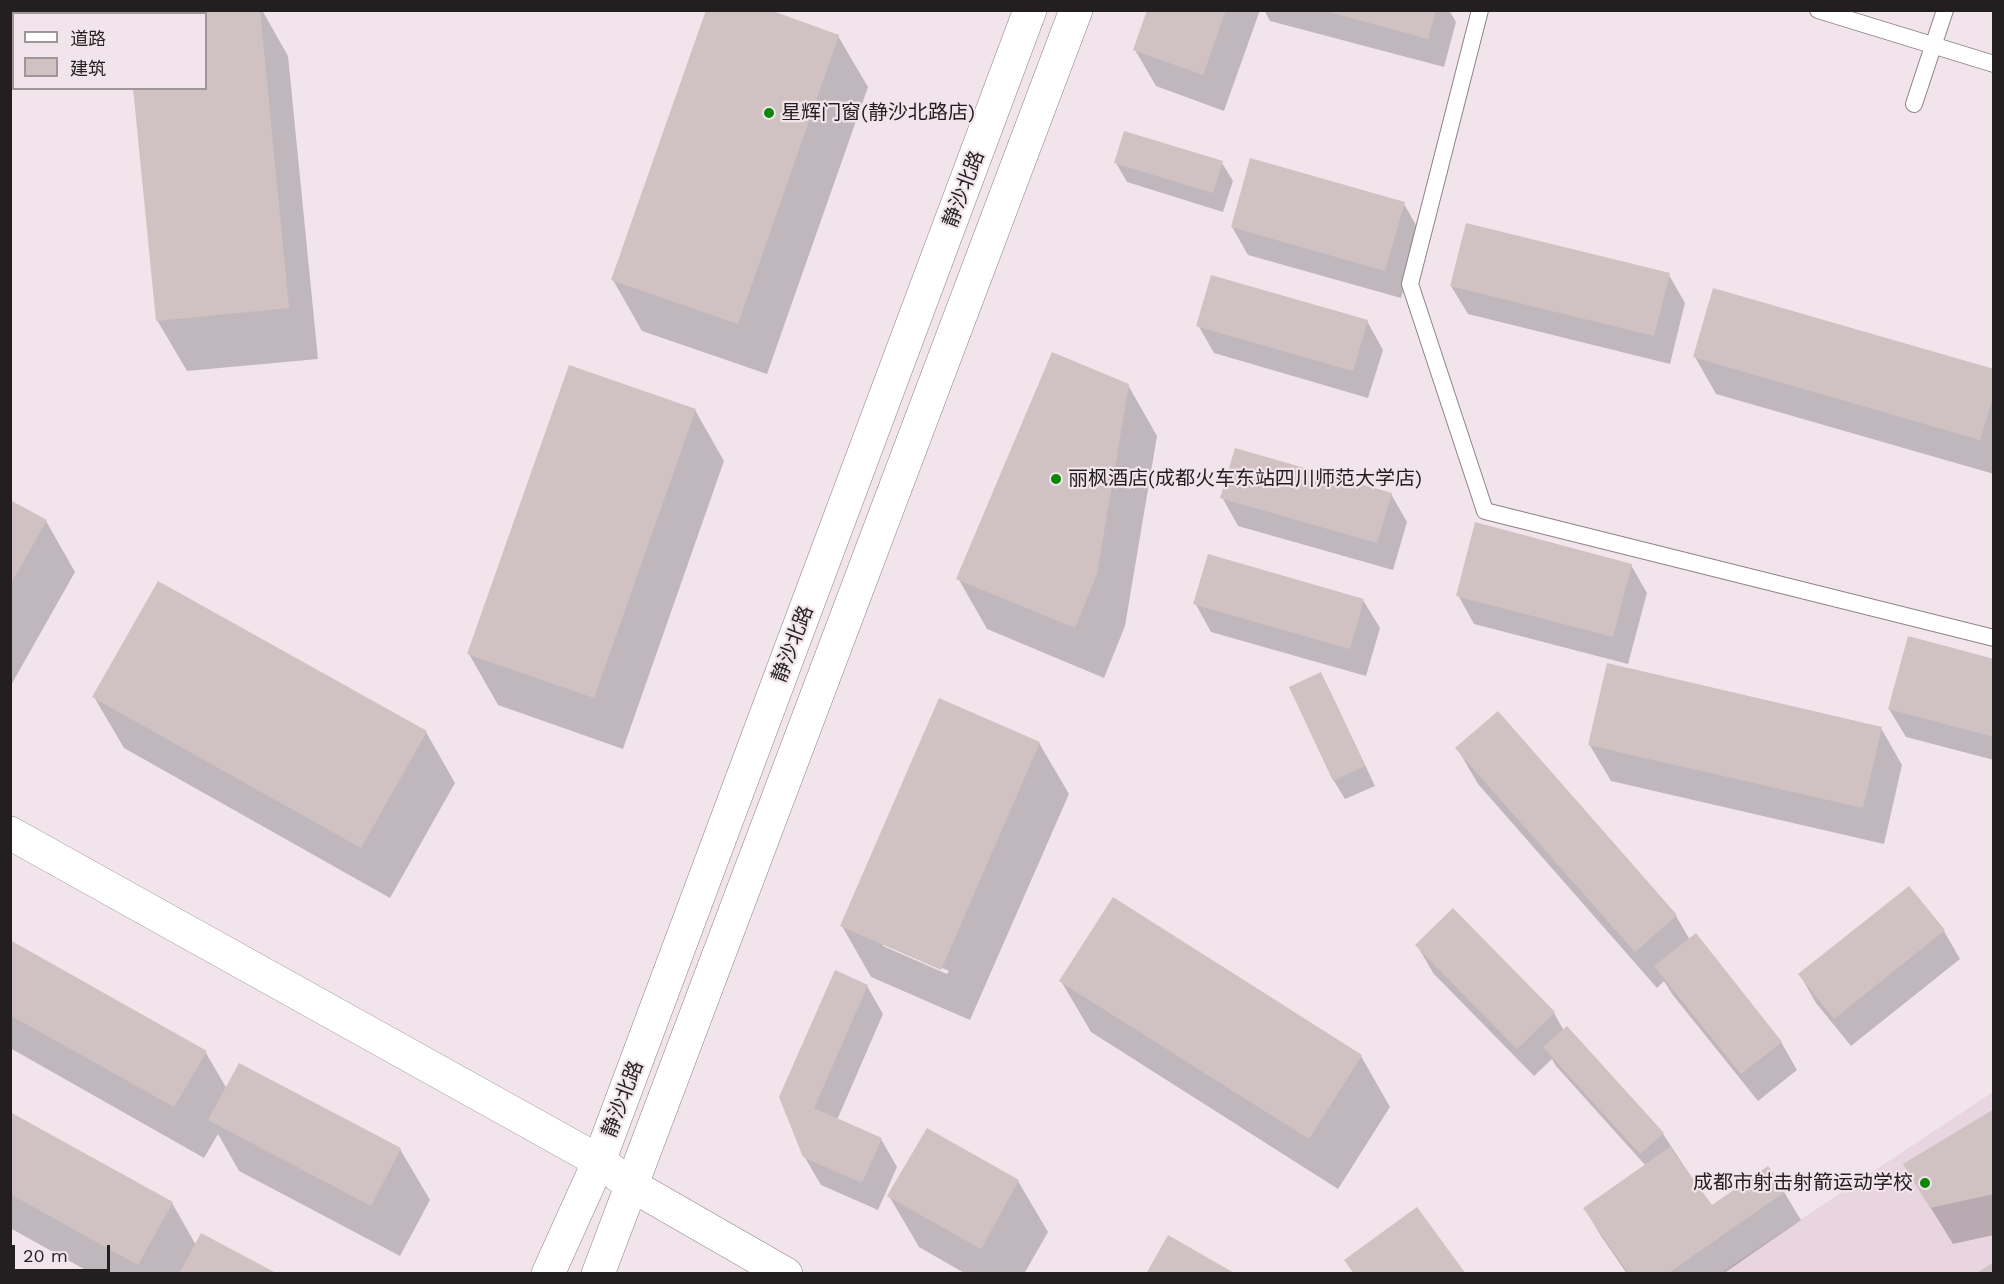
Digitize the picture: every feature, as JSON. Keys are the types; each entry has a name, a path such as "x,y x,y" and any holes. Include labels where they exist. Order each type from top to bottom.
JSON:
{"street":[{"name":"静沙北路","path":"548,1274 599,1161 1030,10"},
{"name":"静沙北路","path":"598,1274 1076,10"},
{"path":"10,833 599,1161 631,1185 786,1274"}],"lane":[{"path":"1480,10 1410,284 1485,511 1994,638"},
{"path":"1818,10 1994,64"},
{"path":"1914,104 1945,10"}],"shaded area":[{"name":"成都市射击射箭运动学校","path":"1993,1092 1993,1273 1720,1273"}],"building":[{"path":"260,10 289,308 156,321 133,90 207,90 207,12 168,12"},
{"path":"706,10 770,10 839,35 738,324 611,280"},
{"path":"1147,10 1226,10 1203,75 1133,50"},
{"path":"1322,10 1436,10 1428,39"},
{"path":"1124,131 1223,161 1213,193 1114,163"},
{"path":"1250,158 1405,202 1385,271 1231,227"},
{"path":"1466,223 1670,273 1654,336 1450,286"},
{"path":"1211,275 1368,320 1353,371 1196,326"},
{"path":"1713,288 1994,369 1994,394 1980,440 1693,357"},
{"name":"丽枫酒店(成都火车东站四川师范大学店)","path":"1052,352 1129,384 1097,574 1075,628 956,579"},
{"path":"569,365 696,409 594,698 467,654"},
{"path":"1235,448 1392,493 1377,543 1220,498"},
{"path":"10,500 47,520 10,585"},
{"path":"1475,522 1632,564 1613,637 1456,596"},
{"path":"1208,554 1364,599 1350,649 1193,604"},
{"path":"158,581 427,731 361,848 92,697"},
{"path":"1908,636 1994,659 1994,737 1888,709"},
{"path":"1607,663 1882,727 1863,808 1588,745"},
{"path":"1321,672 1365,766 1333,781 1289,687"},
{"path":"939,698 1040,742 941,970 840,926"},
{"path":"1498,711 1677,915 1635,952 1455,748"},
{"path":"1909,886 1945,930 1834,1019 1798,974"},
{"path":"1113,897 1362,1055 1309,1139 1059,981"},
{"path":"1453,908 1555,1012 1517,1049 1415,945"},
{"path":"1696,933 1782,1042 1741,1074 1654,966"},
{"path":"10,940 207,1051 174,1107 10,1015"},
{"path":"835,970 868,985 814,1108 882,1138 862,1183 803,1157 779,1097"},
{"path":"1567,1026 1664,1133 1640,1154 1543,1047"},
{"path":"239,1063 401,1148 371,1206 208,1120"},
{"path":"1994,1109 1994,1194 1930,1208 1903,1164"},
{"path":"10,1112 173,1202 138,1265 10,1194"},
{"path":"927,1128 1019,1180 981,1249 887,1196"},
{"path":"1670,1147 1712,1205 1768,1166 1786,1191 1667,1274 1629,1274 1583,1208"},
{"path":"1417,1207 1466,1274 1354,1274 1344,1260"},
{"path":"201,1233 278,1274 179,1274"},
{"path":"1168,1235 1236,1274 1146,1274"},
{"path":"1994,1262 1994,1274 1975,1274"}],"place":[{"name":"星辉门窗(静沙北路店)","path":"769,113"},
{"name":"丽枫酒店(成都火车东站四川师范大学店)","path":"1056,479"},
{"name":"成都市射击射箭运动学校","path":"1925,1183"}]}
